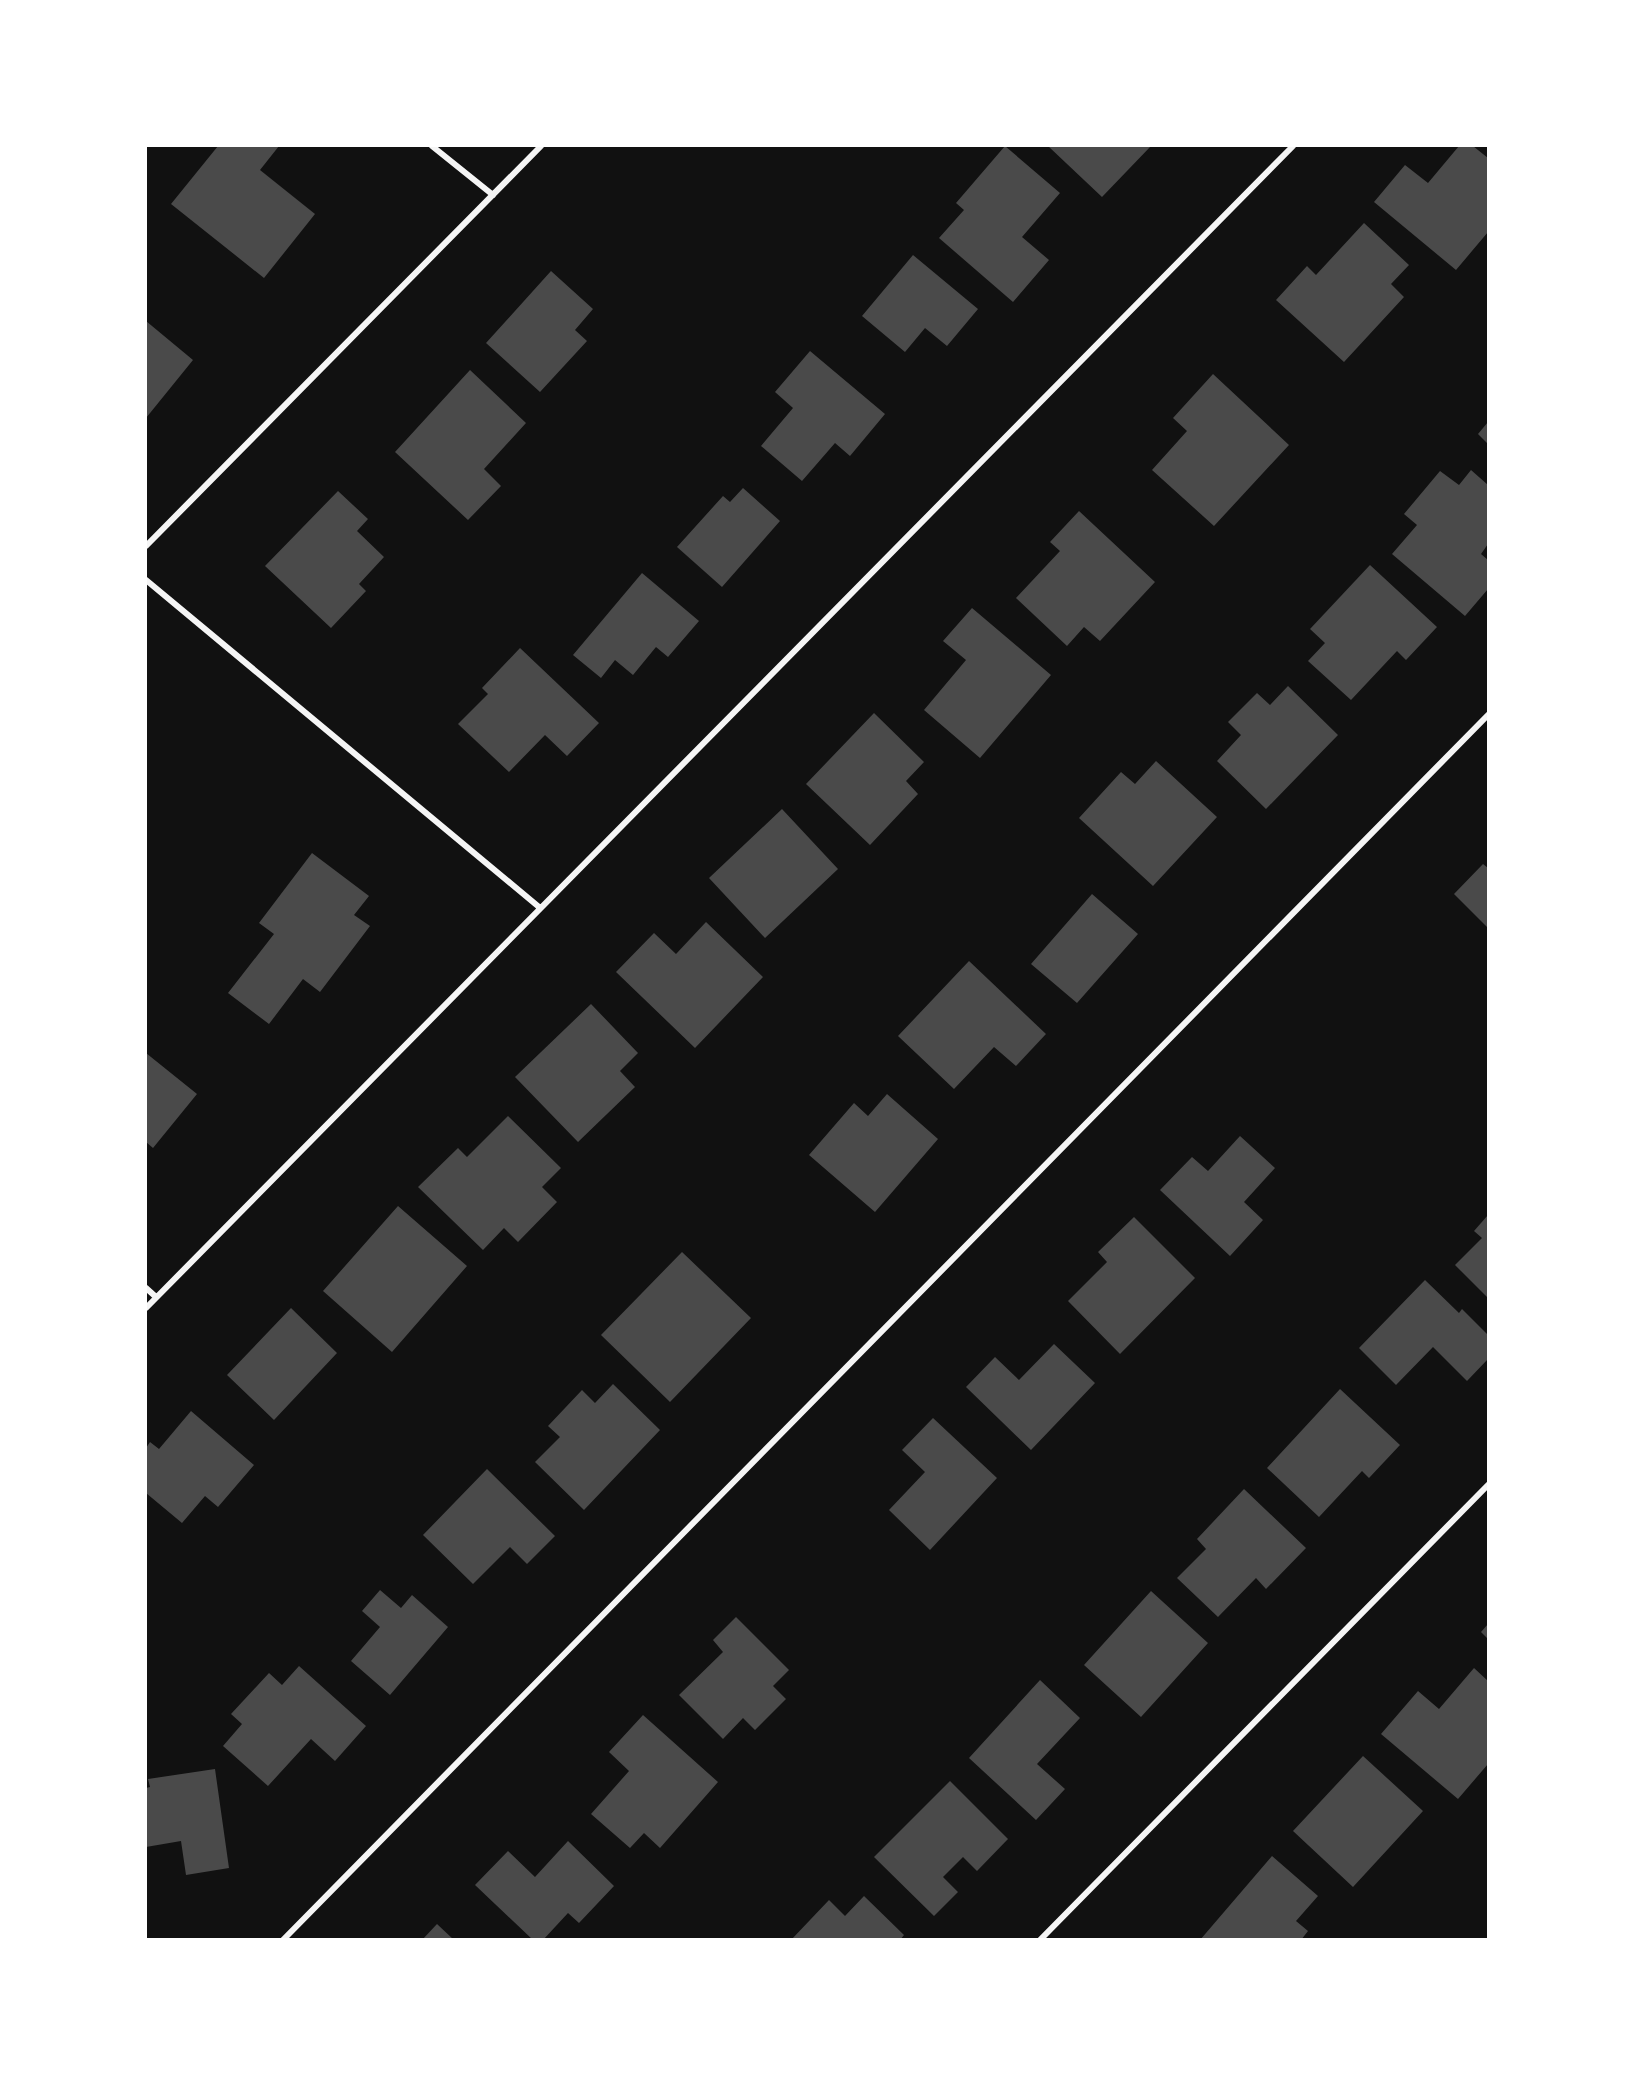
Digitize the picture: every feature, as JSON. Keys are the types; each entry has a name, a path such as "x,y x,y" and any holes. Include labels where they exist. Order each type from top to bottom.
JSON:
{"street":[{"path":"432,146 493,195"},
{"path":"146,546 541,146"},
{"path":"146,1308 1293,146"},
{"path":"146,580 539,908"},
{"path":"283,1940 1488,715"},
{"path":"146,1288 156,1297"},
{"path":"1040,1940 1488,1485"}],"building":[{"path":"218,146 279,146 260,170 315,214 264,278 171,204"},
{"path":"1005,146 1060,193 1022,237 1049,260 1013,302 939,238 964,210 956,203"},
{"path":"1048,146 1151,146 1102,197"},
{"path":"1459,146 1473,146 1488,158 1488,232 1456,270 1374,202 1405,165 1428,183"},
{"path":"1364,223 1409,265 1391,284 1404,297 1344,362 1276,300 1307,266 1316,275"},
{"path":"913,255 978,309 947,346 925,328 905,352 862,316"},
{"path":"551,271 593,309 575,330 587,341 540,392 486,343"},
{"path":"146,321 193,360 146,418"},
{"path":"810,351 885,414 850,456 835,443 802,481 761,446 793,408 775,392"},
{"path":"470,370 526,423 484,469 501,486 468,520 395,452"},
{"path":"1213,374 1289,445 1214,526 1152,470 1187,431 1173,418"},
{"path":"1488,422 1488,444 1478,434"},
{"path":"1471,470 1488,485 1488,544 1481,554 1488,560 1488,589 1465,616 1392,554 1417,525 1404,514 1440,471 1459,485"},
{"path":"743,488 780,521 722,587 677,547 723,496 730,502"},
{"path":"338,491 368,519 357,531 384,557 359,584 366,591 331,628 265,566"},
{"path":"1079,511 1155,582 1100,641 1084,627 1067,646 1016,598 1060,551 1050,542"},
{"path":"1370,565 1437,627 1406,660 1397,651 1351,700 1308,661 1325,643 1310,629"},
{"path":"642,573 699,621 668,657 656,647 633,675 615,660 601,678 573,655"},
{"path":"972,608 1051,675 980,758 924,710 966,660 943,641"},
{"path":"520,648 599,723 567,756 545,735 509,772 458,724 488,694 482,688"},
{"path":"1288,686 1338,735 1266,809 1217,761 1241,735 1228,722 1257,693 1270,705"},
{"path":"874,713 924,762 906,781 918,794 870,845 806,784"},
{"path":"1156,761 1217,817 1153,886 1079,818 1121,772 1135,784"},
{"path":"782,809 838,869 765,938 709,878"},
{"path":"312,853 369,896 354,915 370,926 320,992 303,979 269,1024 228,993 274,934 259,923"},
{"path":"1483,864 1488,868 1488,928 1454,894"},
{"path":"1092,894 1138,934 1077,1003 1031,964"},
{"path":"706,922 763,977 695,1048 616,972 654,933 676,954"},
{"path":"969,961 1046,1034 1016,1066 994,1047 954,1089 898,1036"},
{"path":"591,1004 638,1053 620,1071 635,1087 578,1142 515,1077"},
{"path":"146,1053 197,1094 153,1148 146,1142"},
{"path":"887,1094 938,1139 875,1212 809,1155 854,1103 868,1116"},
{"path":"508,1116 561,1168 542,1187 557,1202 518,1242 504,1228 483,1250 418,1187 458,1148 467,1157"},
{"path":"1240,1136 1275,1168 1244,1202 1263,1220 1230,1256 1160,1190 1192,1157 1208,1171"},
{"path":"398,1206 467,1266 392,1352 323,1291"},
{"path":"1488,1215 1488,1298 1455,1265 1482,1238 1474,1231"},
{"path":"1134,1217 1195,1278 1120,1354 1068,1301 1107,1262 1098,1252"},
{"path":"682,1252 751,1318 670,1402 601,1335"},
{"path":"1425,1280 1459,1313 1462,1309 1488,1335 1488,1359 1467,1381 1433,1347 1396,1385 1359,1348"},
{"path":"291,1308 337,1353 274,1420 227,1375"},
{"path":"1054,1344 1095,1383 1031,1450 966,1387 995,1357 1019,1380"},
{"path":"613,1384 660,1430 584,1510 535,1462 560,1437 548,1426 582,1390 595,1403"},
{"path":"1340,1389 1400,1445 1369,1478 1362,1471 1319,1517 1267,1468"},
{"path":"191,1411 254,1465 218,1507 205,1496 182,1523 146,1493 146,1448 150,1442 159,1449"},
{"path":"933,1418 997,1478 930,1550 889,1510 925,1472 902,1450"},
{"path":"487,1469 555,1536 527,1564 510,1547 473,1584 423,1535"},
{"path":"1244,1489 1306,1548 1266,1589 1256,1578 1218,1617 1177,1578 1206,1549 1197,1539"},
{"path":"380,1590 401,1608 412,1595 448,1627 390,1695 351,1661 380,1627 362,1611"},
{"path":"1151,1591 1208,1643 1141,1717 1084,1665"},
{"path":"736,1617 789,1670 773,1686 786,1699 755,1730 743,1718 723,1739 679,1695 723,1652 713,1640"},
{"path":"1488,1624 1488,1639 1481,1632"},
{"path":"299,1666 366,1726 335,1761 311,1739 268,1786 223,1746 242,1724 231,1714 269,1673 282,1685"},
{"path":"1474,1668 1488,1681 1488,1764 1458,1799 1381,1734 1418,1691 1439,1709"},
{"path":"1040,1680 1080,1718 1037,1764 1065,1789 1036,1820 969,1758"},
{"path":"643,1715 718,1782 660,1848 644,1833 630,1848 591,1814 629,1771 609,1752"},
{"path":"1363,1756 1423,1811 1353,1887 1293,1831"},
{"path":"215,1769 229,1868 186,1875 181,1841 146,1847 146,1788 150,1787 148,1779"},
{"path":"950,1781 1008,1839 977,1871 963,1857 943,1877 958,1892 934,1916 874,1857"},
{"path":"568,1841 614,1886 579,1923 568,1913 543,1940 533,1940 475,1885 508,1851 535,1877"},
{"path":"1272,1856 1318,1896 1296,1921 1308,1931 1301,1940 1200,1940"},
{"path":"864,1896 904,1935 900,1940 791,1940 829,1900 845,1916"},
{"path":"437,1924 454,1940 422,1940"}]}
